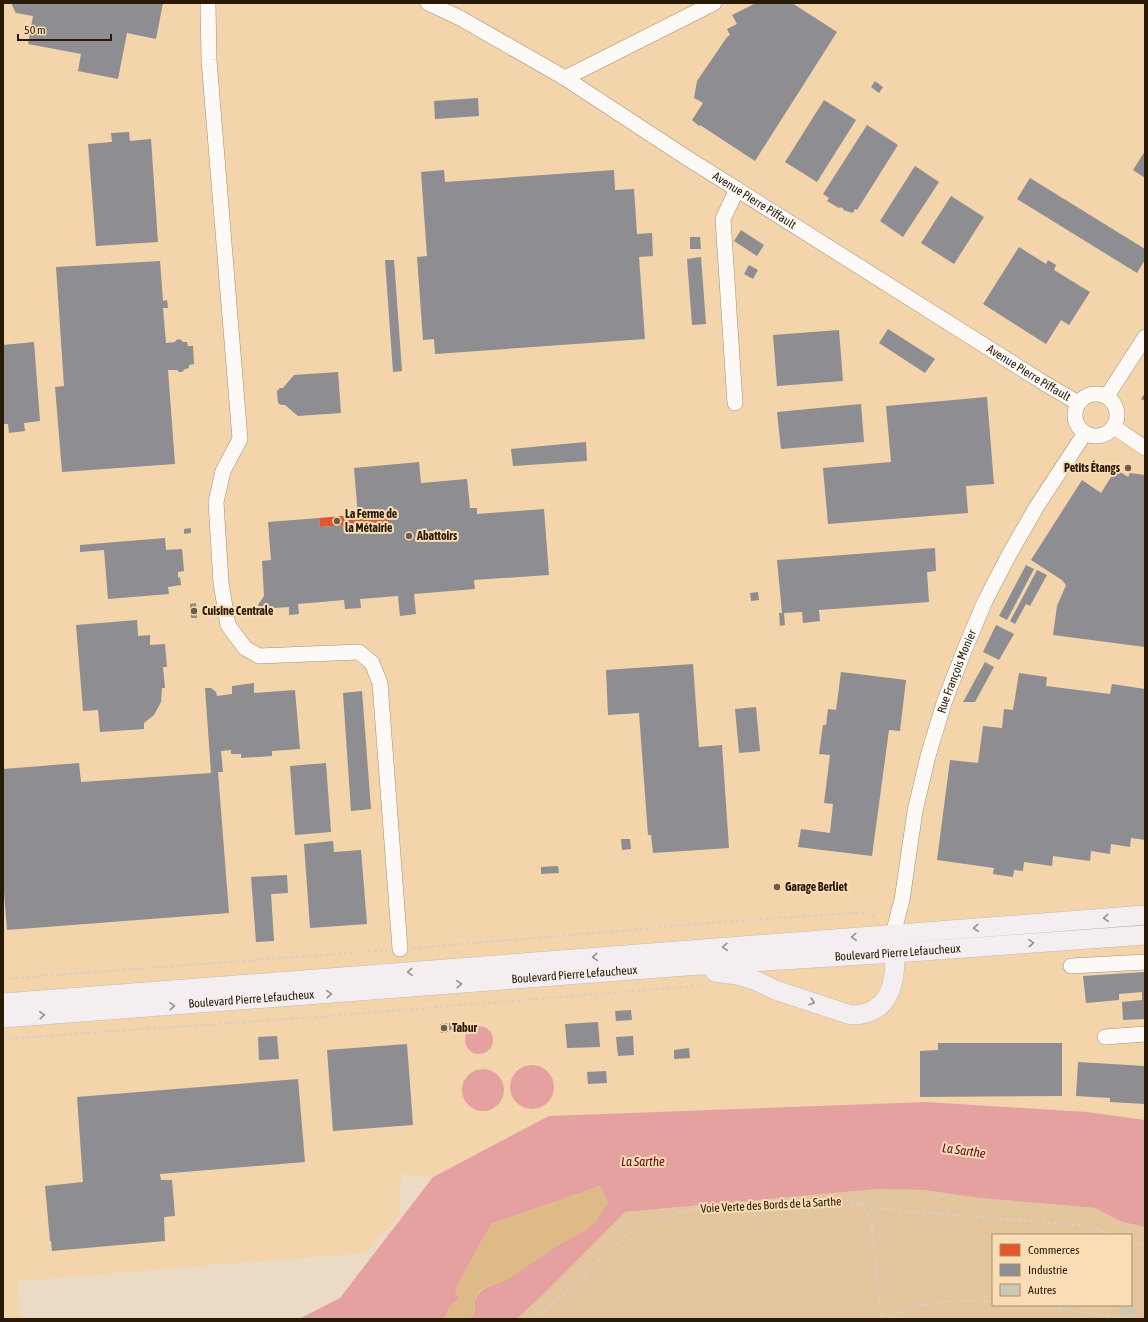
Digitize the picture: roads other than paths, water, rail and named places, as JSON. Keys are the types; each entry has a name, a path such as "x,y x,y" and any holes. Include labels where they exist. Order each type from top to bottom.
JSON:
{"main road":[{"name":"Boulevard Pierre Lefaucheux","path":"3,1003 1145,915"},
{"path":"686,966 737,975 757,981 775,990 847,1013 861,1015 878,1008 889,994 893,977 895,953 893,934"},
{"name":"Boulevard Pierre Lefaucheux","path":"3,1018 686,966 895,953 1145,934"}],"street":[{"path":"208,3 209,60 240,439 222,471 216,502 221,583 228,625 245,648 259,656 359,652 372,663 380,683 400,949"},
{"name":"Avenue Pierre Piffault","path":"428,3 460,18 565,78 736,189 1078,403"},
{"path":"565,78 714,3"},
{"path":"735,403 723,219 736,189"},
{"path":"1107,396 1145,337"},
{"path":"1096,393 1107,396 1114,402 1117,409 1118,416 1114,427 1107,433 1100,436 1093,436 1085,433 1077,424 1075,417 1075,410 1078,403 1089,394 1096,393"},
{"path":"1114,427 1145,448"},
{"name":"Rue François Monier","path":"893,934 900,906 915,811 928,756 944,703 964,651 986,601 1010,553 1037,506 1085,433"},
{"path":"1071,966 1145,962"},
{"path":"1105,1037 1145,1034"}],"water":[{"path":"479,1026 489,1030 493,1040 489,1050 479,1054 469,1050 465,1040 469,1030"},
{"path":"532,1065 544,1069 550,1075 554,1087 550,1099 544,1105 532,1109 520,1105 514,1099 510,1087 514,1075 520,1069"},
{"path":"483,1069 498,1075 504,1090 498,1105 483,1111 468,1105 462,1090 468,1075"},
{"name":"La Sarthe","path":"927,1102 1087,1112 1145,1120 1145,1227 1122,1222 1095,1208 979,1198 924,1190 878,1189 625,1212 549,1289 517,1319 468,1319 474,1315 475,1300 480,1292 485,1288 507,1280 552,1249 586,1230 595,1222 608,1203 600,1186 491,1224 455,1290 459,1299 450,1306 444,1319 299,1319 340,1298 433,1177 549,1116"}],"place":[{"name":"Petits Étangs","path":"1128,468"},
{"name":"La Ferme de la Métairie","path":"337,521"},
{"name":"Abattoirs","path":"409,536"},
{"name":"Cuisine Centrale","path":"194,611"},
{"name":"Garage Berliet","path":"777,887"},
{"name":"Tabur","path":"444,1028"}]}
